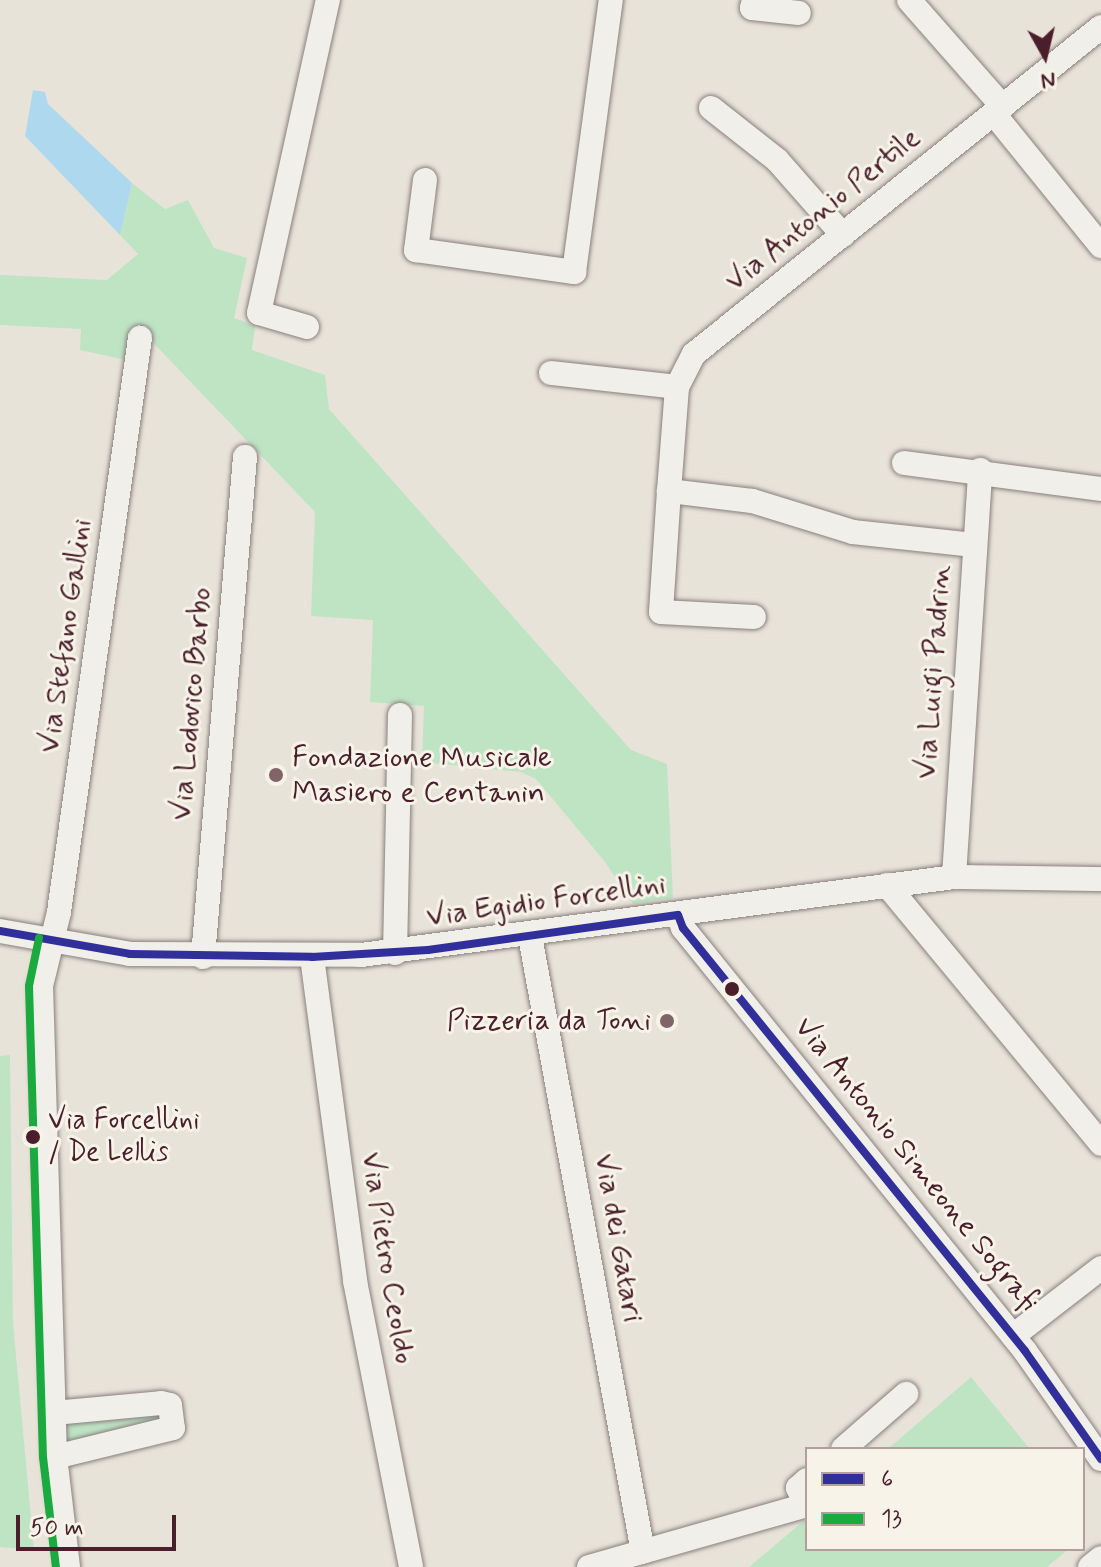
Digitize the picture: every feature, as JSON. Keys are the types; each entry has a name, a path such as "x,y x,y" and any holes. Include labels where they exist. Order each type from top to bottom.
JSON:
{"street":[{"path":"307,327 259,313 328,0"},
{"path":"425,180 416,250 574,272 611,0"},
{"path":"909,0 928,10 998,111 1101,246"},
{"path":"753,4 799,13"},
{"name":"Via Antonio Pertile","path":"754,617 661,612 677,387 694,354 1101,27"},
{"path":"711,108 777,160 843,235"},
{"name":"Via Stefano Gallini","path":"68,1567 55,1457 41,986 59,912 140,338"},
{"path":"551,373 677,387"},
{"name":"Via Lodovico Barbo","path":"203,957 245,457"},
{"path":"904,463 980,470 1101,489"},
{"name":"Via Luigi Padrin","path":"954,877 980,470"},
{"path":"669,491 752,501 853,532 974,545"},
{"path":"395,953 400,715"},
{"name":"Via Egidio Forcellini","path":"0,931 130,954 312,957 395,953 954,877 1101,879"},
{"path":"887,885 1101,1144"},
{"name":"Via Antonio Simeone Sografi","path":"678,915 683,928 1013,1336 1101,1459"},
{"name":"Via dei Gatari","path":"530,936 643,1552"},
{"name":"Via Pietro Ceoldo","path":"312,957 355,1281 411,1567"},
{"path":"1013,1336 1101,1268"},
{"path":"845,1447 906,1394"},
{"path":"54,1413 161,1403 170,1405 173,1428 55,1457"},
{"path":"805,1482 798,1488 805,1503"},
{"path":"589,1567 805,1505"},
{"path":"1090,1567 1101,1558"}],"green space":[{"path":"132,183 165,209 188,200 214,248 247,258 234,318 255,326 252,350 325,375 329,409 631,750 667,764 673,898 633,904 605,862 536,779 521,772 422,762 424,706 370,702 373,620 311,616 315,512 141,330 135,362 80,350 81,329 0,325 0,275 107,280 138,254 120,235"},
{"path":"10,1055 13,1323 34,1550 0,1547 0,1056"},
{"path":"971,1377 1028,1447 890,1447"},
{"path":"161,1403 173,1428 55,1457 54,1413"},
{"path":"805,1520 805,1551 1067,1551 1047,1567 749,1567"}],"water":[{"path":"33,90 45,92 48,104 132,183 120,235 25,136"}],"transit line":[{"name":"6","path":"678,915 683,928 1025,1351 1101,1459"},
{"name":"6","path":"0,931 130,954 312,957 428,950 678,915"},
{"name":"13","path":"39,938 29,986 43,1457 56,1567"}],"place":[{"name":"Fondazione Musicale Masiero e Centanin","path":"276,775"},
{"name":"Pizzeria da Toni","path":"667,1021"},
{"name":"Via Forcellini / De Lellis","path":"33,1137"}]}
